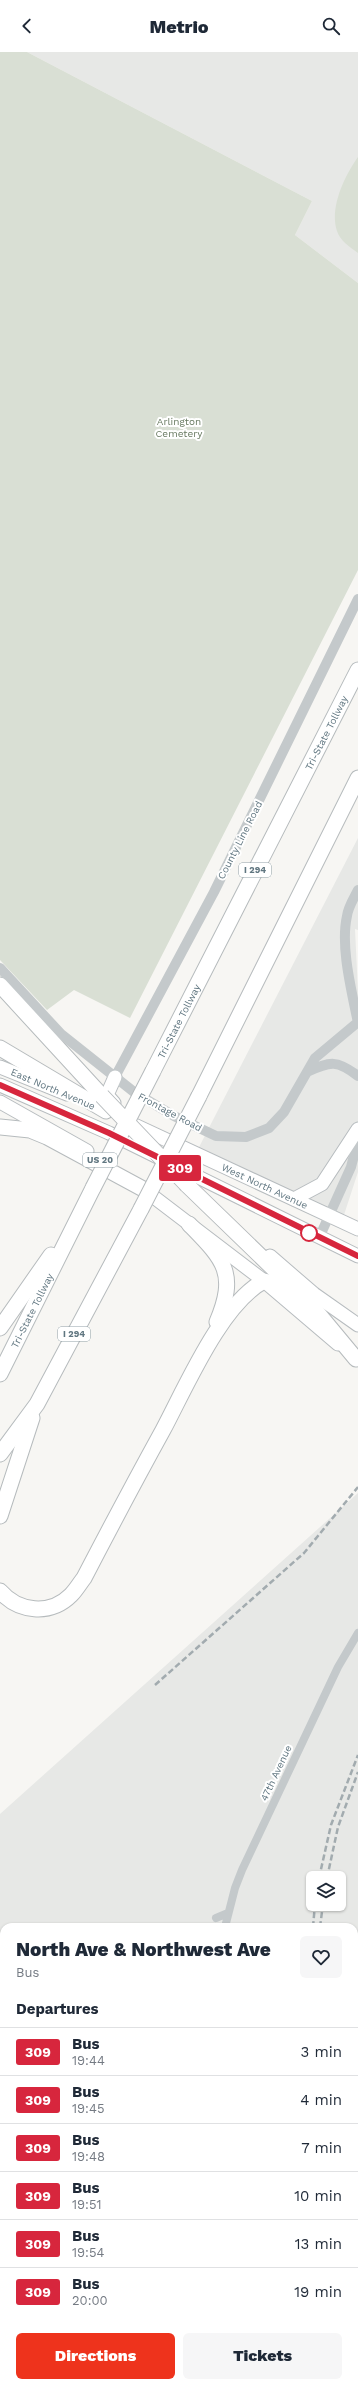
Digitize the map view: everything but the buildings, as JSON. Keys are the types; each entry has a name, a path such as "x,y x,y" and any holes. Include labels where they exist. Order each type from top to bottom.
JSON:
{"highway":[{"name":"Tri-State Tollway","path":"0,1374 93,1188 358,670"},
{"name":"I 294","path":"0,1454 37,1404 142,1209 358,778"},
{"name":"US 20","path":"0,985 107,1104 188,1182 312,1306 357,1360"},
{"path":"0,1048 107,1104"},
{"path":"0,1127 30,1130 47,1137 145,1190"},
{"path":"0,1328 77,1220"},
{"path":"189,1224 219,1256 226,1272 225,1298 207,1347"},
{"path":"0,1591 17,1604 28,1609 42,1610 56,1605 70,1596 84,1578 207,1347 244,1294 264,1281 284,1284 298,1292"},
{"path":"0,1516 37,1404"}],"main road":[{"name":"East North Avenue","path":"0,1066 107,1104"},
{"path":"107,1104 107,1095 115,1077"},
{"name":"East North Avenue","path":"0,1085 97,1127 319,1238"},
{"name":"US 20","path":"0,1102 66,1138 145,1190 264,1281 357,1360"},
{"name":"West North Avenue","path":"107,1104 294,1199 358,1229"},
{"path":"294,1199 322,1184 358,1129"},
{"path":"188,1182 251,1240 314,1294 358,1325"},
{"path":"319,1238 358,1256"}],"street":[{"name":"County Line Road","path":"115,1077 221,878 358,599"},
{"path":"358,890 348,911 345,934 350,982 358,1022"},
{"name":"Frontage Road","path":"0,968 61,1034 134,1092 174,1116 216,1136 246,1137 269,1128 284,1112 315,1058 358,1022"},
{"path":"307,1072 328,1063 343,1065 358,1076"},
{"path":"319,1238 330,1216 350,1167 358,1140"},
{"name":"47th Avenue","path":"226,1923 242,1870 338,1667 358,1633"},
{"path":"216,1918 228,1913"}],"shaded area":[{"path":"27,52 358,52 358,283 295,235 312,201"},
{"path":"358,838 358,930 355,929 358,992 358,1172 342,1221 196,1153"},
{"path":"358,1493 358,1923 0,1923 0,1814"}],"green space":[{"name":"Arlington Cemetery","path":"0,52 27,52 312,201 295,235 358,283 358,570 130,1018 74,990 47,1010 0,960"},
{"path":"358,157 358,253 346,244 338,235 335,222 335,212 344,182"}],"railway":[{"path":"155,1685 304,1553 358,1487"},
{"path":"321,1871 331,1825 358,1755"},
{"path":"329,1871 338,1827 358,1772"},
{"path":"313,1923 314,1911"},
{"path":"321,1923 322,1911"}],"bus line":[{"name":"309","path":"0,1085 69,1114 109,1133 358,1256"}]}
